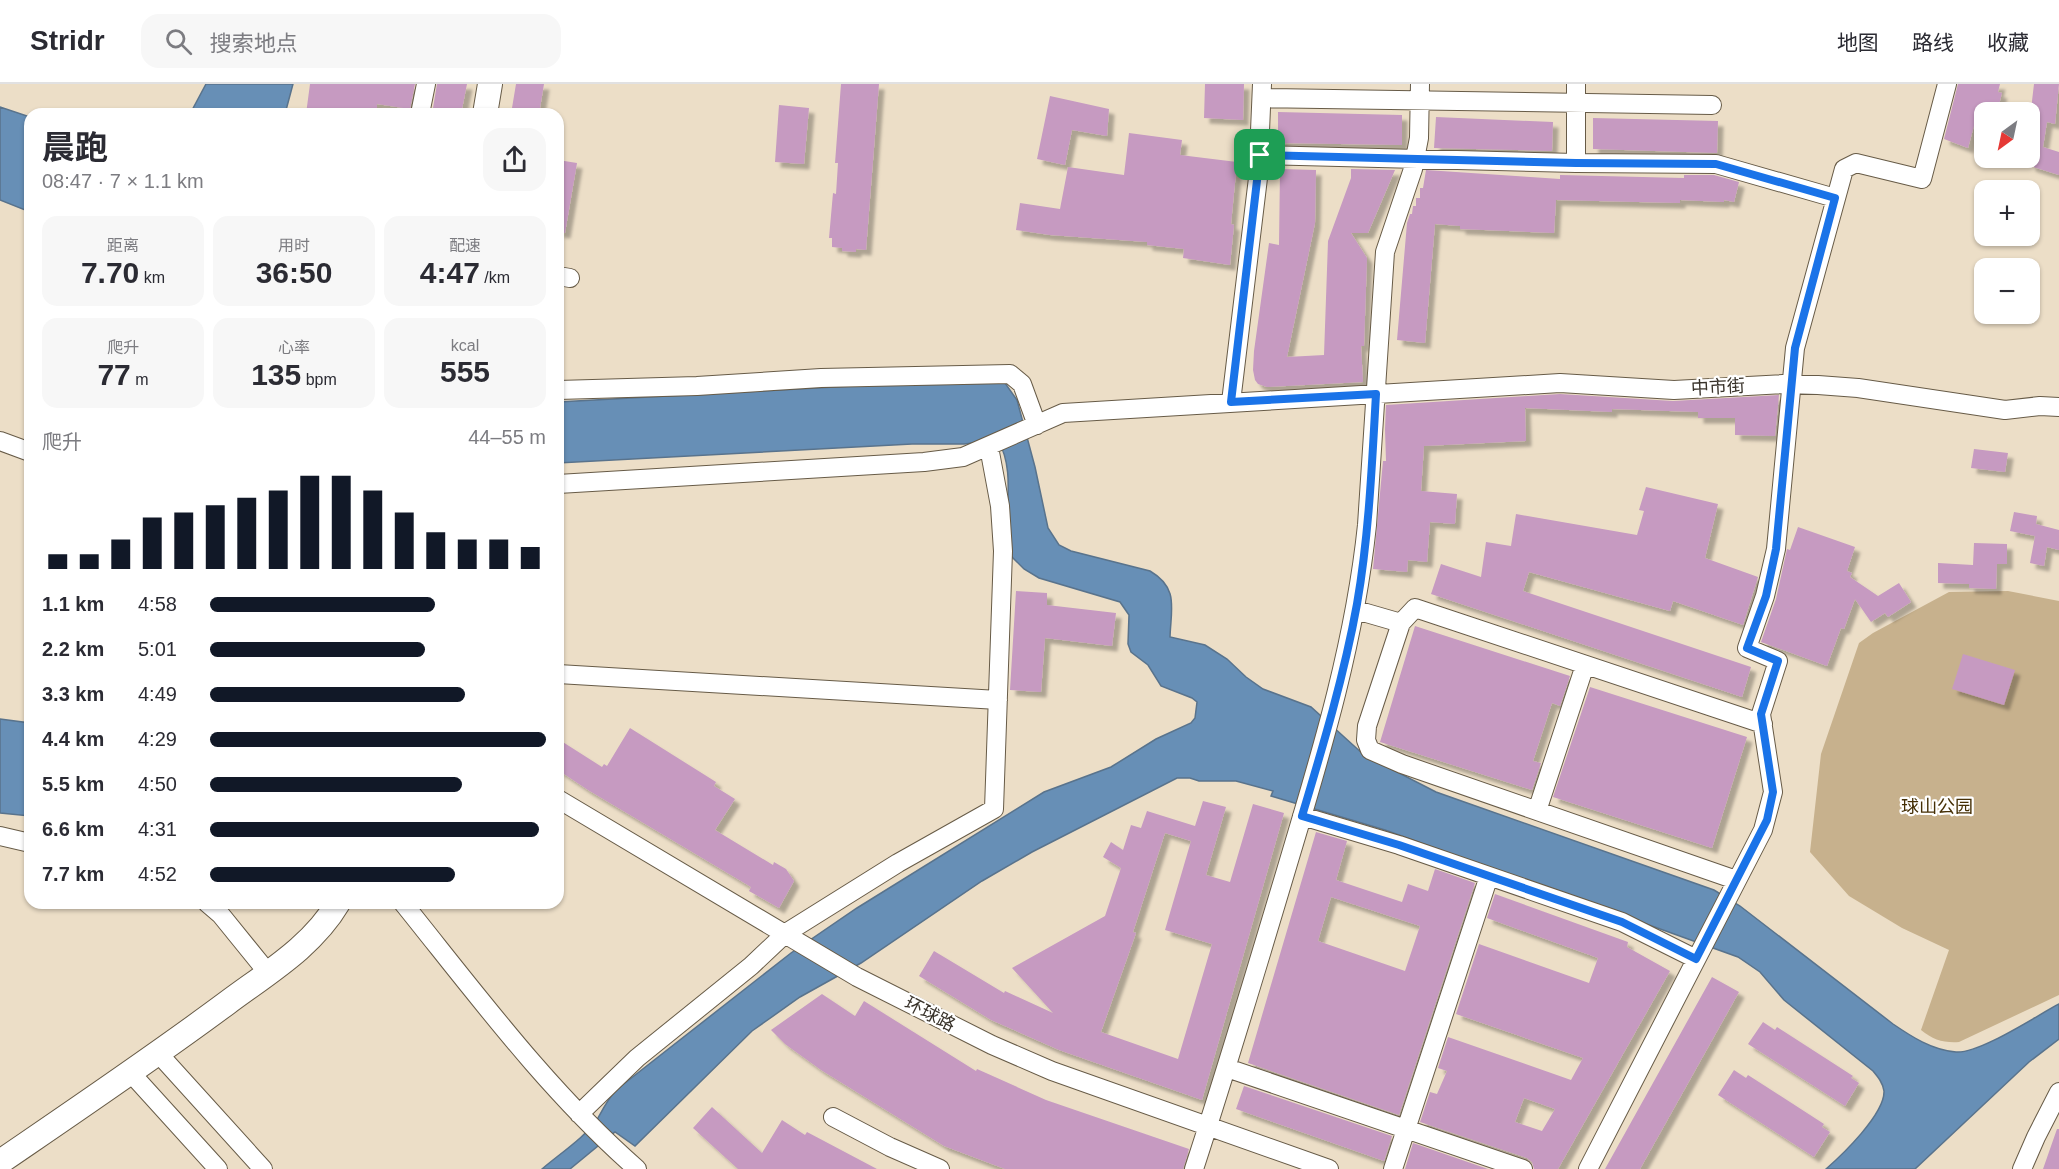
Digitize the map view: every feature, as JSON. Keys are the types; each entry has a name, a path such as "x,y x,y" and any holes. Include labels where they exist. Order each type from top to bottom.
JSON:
{"main road":[{"path":"486,108 490,84"},
{"path":"0,1162 158,1053 268,973 312,938 334,909"}],"street":[{"path":"421,108 426,84"},
{"path":"1576,84 1576,163"},
{"path":"1588,1169 1763,830 1771,806 1773,792 1761,714 1778,661 1747,648 1766,596 1776,549 1795,348 1844,169 1856,163 1922,179 1947,84"},
{"path":"1231,402 1260,155 1262,91 1420,92 1576,103 1712,105"},
{"path":"1194,1169 1227,1068 1303,815 1333,707 1356,610 1367,525 1385,252 1415,159 1419,138 1420,92"},
{"path":"1260,155 1716,164 1835,198"},
{"path":"564,390 697,386 821,378 1010,374 1022,384 1034,426"},
{"name":"中市街","path":"564,484 924,462 963,457 1063,413 1560,383 1674,390 1793,384 1858,388 2005,410 2040,406 2059,407"},
{"path":"0,441 24,450"},
{"path":"583,1118 637,1058 790,935 898,863 994,809 1004,551 992,446"},
{"path":"1733,887 1537,811 1402,765 1373,752 1368,747 1367,726 1401,623 1415,608 1763,724"},
{"path":"1356,610 1401,623"},
{"path":"1537,811 1585,665"},
{"path":"564,674 998,700"},
{"name":"环球路","path":"564,803 857,976 992,1045 1052,1071 1329,1169"},
{"path":"1303,815 1399,845 1622,922 1698,954"},
{"path":"0,836 24,842"},
{"path":"1393,1169 1489,876"},
{"path":"216,909 268,973"},
{"path":"408,909 530,1061 609,1145 637,1169"},
{"path":"158,1053 263,1169"},
{"path":"1227,1068 1523,1169"},
{"path":"130,1072 218,1169"},
{"path":"2022,1169 2059,1092"},
{"path":"833,1117 890,1148 940,1169"}],"green space":[{"name":"球山公园","path":"2008,591 2059,601 2059,995 1959,1042 1948,1042 1934,1038 1921,1030 1949,950 1902,928 1849,896 1810,852 1821,754 1859,643 1949,592"}],"water":[{"path":"206,84 293,84 287,108 193,108"},
{"path":"0,107 24,115 24,210 0,200"},
{"path":"926,382 1005,383 1017,400 1048,528 1059,545 1071,551 1150,571 1159,578 1166,584 1171,600 1170,637 1205,645 1227,659 1263,689 1311,707 1364,755 1436,792 1714,890 1740,906 1893,1024 1931,1046 1956,1052 1979,1047 2059,1004 2059,1039 2029,1062 1915,1169 1826,1169 1852,1144 1878,1111 1884,1091 1883,1085 1873,1071 1784,1000 1760,972 1738,957 1385,830 1271,796 1273,791 1236,781 1199,781 1177,778 1032,852 982,881 861,963 800,997 752,1031 635,1146 615,1132 570,1169 542,1169 587,1132 616,1090 791,953 857,908 1044,792 1111,767 1156,739 1191,723 1195,718 1197,702 1161,686 1148,665 1131,652 1128,644 1129,615 1120,602 1039,578 1024,569 1010,555 1007,526 1007,467 998,440 964,444 912,444 564,463 564,402"},
{"path":"0,719 24,722 24,815 0,813"}],"building":[{"path":"310,84 415,84 410,108 377,104 377,108 307,108"},
{"path":"437,84 467,84 462,108 433,108"},
{"path":"516,84 544,84 540,108 512,108"},
{"path":"841,84 879,84 866,250 856,249 856,252 842,251 842,248 832,247 832,238 829,238 833,193 836,194 838,163 835,163"},
{"path":"1205,84 1244,84 1243,120 1204,118"},
{"path":"1958,84 2000,84 1998,92 2002,93 2000,102 1974,102 1974,126 1968,148 1944,139"},
{"path":"2034,84 2059,84 2055,124 2047,122 2043,147 2059,152 2059,175 2036,168 2040,168 2040,102 2032,102"},
{"path":"1050,96 1109,109 1107,136 1072,130 1065,165 1037,159"},
{"path":"779,105 809,108 804,164 775,162"},
{"path":"1278,112 1402,115 1402,145 1278,143"},
{"path":"1436,117 1553,122 1552,151 1434,148"},
{"path":"1593,118 1718,121 1717,153 1593,149"},
{"path":"1129,133 1182,140 1180,155 1237,162 1230,265 1183,258 1184,249 1147,245 1147,242 1050,235 1016,230 1020,203 1060,209 1068,167 1124,175"},
{"path":"564,161 577,163 564,233"},
{"path":"1280,169 1316,170 1315,223 1287,357 1324,355 1328,241 1351,178 1351,169 1395,170 1368,233 1351,233 1367,258 1364,346 1361,346 1363,382 1267,387 1258,384 1255,380 1254,351 1269,243 1279,245"},
{"path":"1426,170 1560,179 1560,175 1684,178 1684,175 1714,175 1739,182 1734,202 1724,200 1724,202 1680,200 1680,203 1556,200 1554,233 1460,229 1460,226 1435,224 1425,343 1397,340 1407,223 1413,206 1416,206 1416,198 1420,198 1420,188 1423,188"},
{"path":"1560,394 1673,401 1779,395 1775,436 1735,435 1735,418 1698,418 1698,412 1612,409 1612,412 1525,408 1526,441 1424,446 1421,491 1457,494 1455,524 1430,522 1427,562 1408,560 1407,572 1373,569 1383,461 1386,461 1386,405"},
{"path":"1974,449 2008,453 2005,472 1971,468"},
{"path":"1646,487 1718,504 1705,558 1758,577 1743,625 1673,601 1670,611 1529,572 1523,591 1751,667 1742,697 1431,594 1441,564 1481,577 1486,542 1511,546 1516,514 1637,535 1644,511 1639,510"},
{"path":"2014,512 2037,516 2036,524 2059,530 2059,550 2047,547 2044,566 2030,563 2035,536 2010,531"},
{"path":"1798,527 1855,547 1847,571 1852,573 1850,577 1878,596 1899,583 1911,602 1888,617 1885,613 1871,622 1855,599 1827,666 1761,642 1776,599 1787,549 1790,550"},
{"path":"1974,543 2007,544 2007,564 1997,564 1996,589 1969,588 1969,584 1938,583 1938,563 1973,565"},
{"path":"1016,591 1047,593 1047,605 1116,613 1112,646 1045,638 1041,692 1010,690"},
{"path":"1415,626 1570,676 1560,706 1552,703 1533,761 1541,763 1532,790 1380,742"},
{"path":"1963,654 2015,670 2004,705 1952,689"},
{"path":"1590,687 1747,737 1712,848 1553,797"},
{"path":"630,728 716,782 714,786 735,799 715,830 773,865 774,862 786,869 794,881 779,908 749,891 751,887 564,774 564,743 602,767 604,764 607,766"},
{"path":"1203,801 1226,807 1206,875 1230,882 1253,804 1284,813 1202,1100 1059,1050 991,1020 919,976 934,951 1004,993 1005,991 1053,1013 1012,968 1105,916 1121,868 1103,857 1111,842 1123,850 1131,825 1141,828 1147,811 1195,826","holes":["1165,833 1191,841 1165,930 1212,944 1178,1059 1101,1032 1136,933 1133,932"]},
{"path":"1316,832 1347,841 1336,880 1402,902 1408,884 1428,891 1435,869 1475,883 1399,1115 1248,1063","holes":["1331,897 1420,926 1405,971 1318,941"]},
{"path":"1495,894 1628,942 1627,947 1670,971 1558,1169 1534,1169 1532,1162 1527,1158 1420,1122 1430,1092 1437,1094 1447,1071 1438,1068 1448,1037 1571,1080 1583,1058 1456,1014 1479,944 1589,983 1598,958 1487,918","holes":["1524,1098 1555,1109 1542,1131 1515,1122"]},
{"path":"1712,977 1739,992 1640,1169 1605,1169"},
{"path":"822,994 855,1016 864,1001 976,1071 977,1069 1046,1100 1189,1149 1183,1169 1005,1169 944,1146 821,1070 785,1044 771,1030"},
{"path":"1763,1022 1775,1030 1777,1027 1853,1076 1851,1078 1859,1083 1845,1106 1748,1044"},
{"path":"1734,1070 1746,1078 1748,1075 1824,1124 1822,1127 1830,1132 1814,1157 1718,1095"},
{"path":"1244,1086 1392,1136 1384,1161 1236,1109"},
{"path":"712,1107 762,1153 782,1120 805,1135 807,1132 877,1169 738,1169 693,1128"},
{"path":"2057,1129 2059,1129 2059,1169 2043,1169"},
{"path":"1413,1143 1488,1169 1405,1169"}],"route":[{"path":"1260,155 1716,164 1835,198 1795,348 1780,528 1766,596 1747,648 1778,661 1761,714 1773,792 1771,806 1763,830 1696,959 1622,922 1399,845 1302,816 1341,676 1357,605 1372,474 1376,394 1231,402 1260,155"}]}
